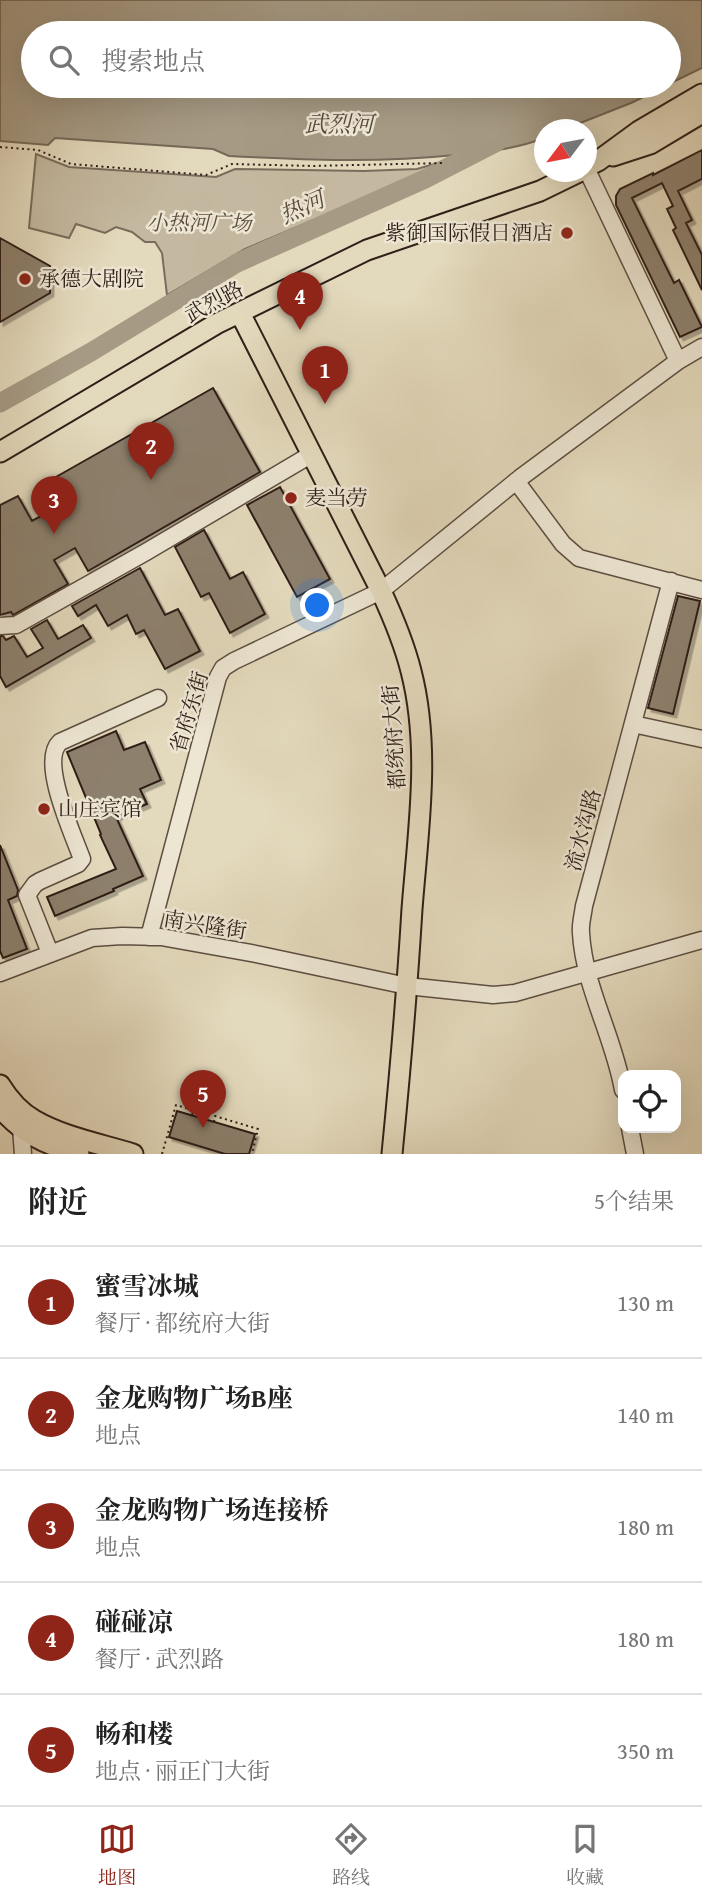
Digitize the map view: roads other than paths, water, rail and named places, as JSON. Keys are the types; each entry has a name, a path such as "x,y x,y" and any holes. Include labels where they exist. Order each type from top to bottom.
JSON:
{"main road":[{"path":"597,160 639,131 702,94"},
{"path":"597,163 650,144 702,113"},
{"name":"武烈路","path":"0,452 216,324 367,250 540,191 558,182"},
{"name":"都统府大街","path":"240,313 382,591 397,626 411,671 419,713 422,786 392,1154"},
{"path":"0,1085 18,1108 33,1120 64,1133 133,1154"},
{"path":"8,1117 31,1136 57,1148 79,1154"}],"street":[{"path":"597,181 678,361"},
{"name":"省府东街","path":"149,937 218,677 223,668 382,591 516,481 702,346"},
{"path":"0,626 16,625 312,454"},
{"path":"516,481 563,544 579,558 702,590"},
{"name":"流水沟路","path":"620,1070 584,960 580,930 584,906 671,582"},
{"path":"50,953 27,895 35,884 81,863 82,859 53,776 52,753 60,742 158,698"},
{"path":"633,723 702,740"},
{"name":"南兴隆街","path":"0,973 92,938 161,937 407,986 494,995 515,993 702,940"},
{"path":"8,1117 23,1154"},
{"path":"631,1133 635,1154"}],"water":[{"name":"武烈河","path":"0,0 702,0 702,68 681,78 681,21 21,21 21,98 641,98 590,119 534,119 533,142 489,151 427,158 371,160 229,156 213,149 55,138 48,145 0,141"}],"waterway":[{"name":"热河","path":"0,403 91,352 237,263 425,179 497,142"}],"place":[{"name":"紫御国际假日酒店","path":"567,233"},
{"name":"承德大剧院","path":"25,279"},
{"name":"碰碰凉","path":"300,330"},
{"name":"蜜雪冰城","path":"325,404"},
{"name":"金龙购物广场B座","path":"151,480"},
{"name":"麦当劳","path":"291,498"},
{"name":"金龙购物广场连接桥","path":"54,534"},
{"name":"山庄宾馆","path":"44,809"},
{"name":"畅和楼","path":"203,1128"}],"park label":[{"name":"小热河广场","path":"199,223"}]}
